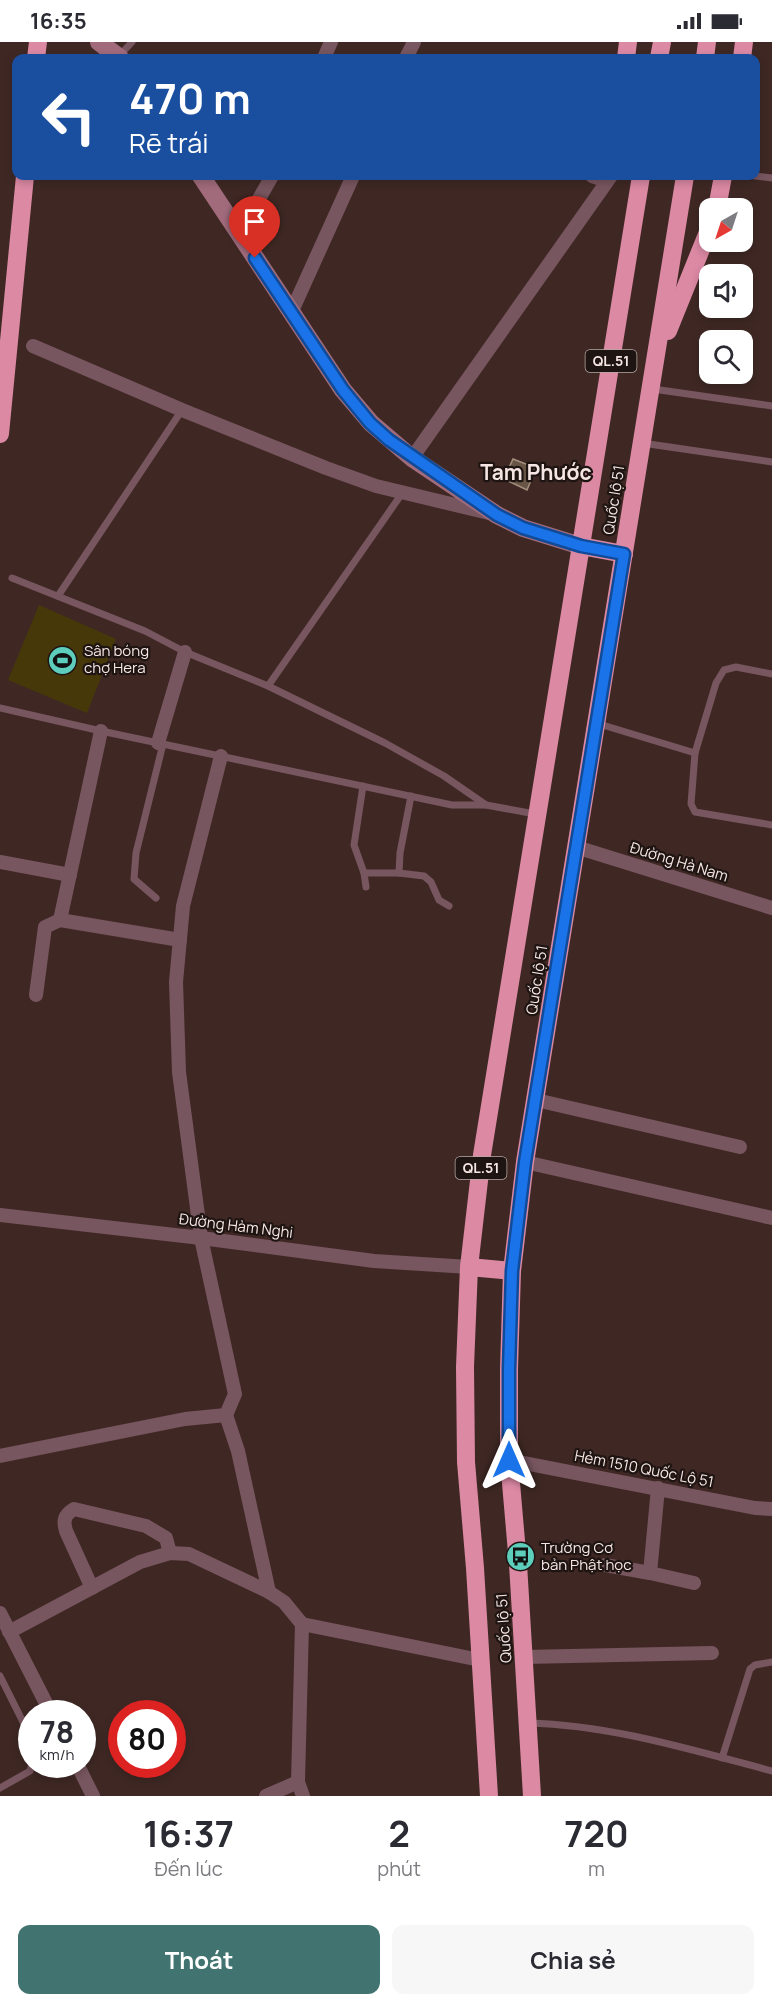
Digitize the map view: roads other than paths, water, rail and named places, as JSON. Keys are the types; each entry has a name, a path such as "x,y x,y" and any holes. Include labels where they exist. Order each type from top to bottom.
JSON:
{"highway":[{"path":"0,434 25,180"},
{"name":"QL.51","path":"632,180 634,216"},
{"name":"Quốc lộ 51","path":"489,1796 466,1462 465,1367 468,1267 484,1143 640,180"},
{"name":"Quốc lộ 51","path":"532,1796 509,1460 512,1271 525,1162 684,180"},
{"path":"719,198 722,180"},
{"name":"QL.51","path":"655,363 700,252"},
{"path":"581,546 624,554"},
{"path":"468,1267 512,1271"}],"street":[{"path":"99,42 114,54"},
{"path":"204,180 291,313 356,406 389,440 497,515 523,528 581,546"},
{"path":"231,222 256,204 270,180"},
{"path":"291,313 351,180"},
{"path":"412,458 608,180"},
{"path":"33,346 182,410 326,468 376,486 497,515"},
{"path":"161,744 185,652"},
{"path":"60,920 100,731"},
{"path":"221,756 183,906 176,982 179,1072 201,1238 235,1394 225,1415 238,1451 269,1592"},
{"name":"Đường Hà Nam","path":"576,847 772,908"},
{"path":"0,862 70,875"},
{"path":"36,995 45,927 60,920 180,940"},
{"path":"536,1100 740,1147"},
{"path":"525,1162 772,1218"},
{"name":"Đường Hàm Nghi","path":"0,1215 374,1261 468,1267"},
{"path":"0,1456 184,1419 225,1415"},
{"name":"Hẻm 1510 Quốc Lộ 51","path":"509,1460 755,1508 772,1509"},
{"path":"650,1573 658,1488"},
{"path":"92,1588 66,1532 64,1522 68,1513 74,1509 146,1526 166,1538 170,1552"},
{"path":"5,1635 140,1562 170,1552 189,1554 269,1592 284,1602 302,1624 480,1660"},
{"path":"605,1565 694,1583"},
{"path":"0,1613 5,1635 43,1700"},
{"path":"302,1624 298,1782 303,1796"},
{"path":"524,1657 712,1653"},
{"path":"84,1778 93,1796"},
{"path":"266,1796 298,1782"}],"lane":[{"path":"122,54 132,42"},
{"path":"651,389 772,406"},
{"path":"58,596 182,410"},
{"path":"642,443 772,462"},
{"path":"268,686 403,492"},
{"path":"12,578 145,631 185,652 268,686 385,743 444,776 486,805"},
{"path":"772,674 736,667 724,670 716,683 695,753 691,804 695,812 772,825"},
{"path":"0,708 452,805 486,805 537,815"},
{"path":"596,723 695,753"},
{"path":"156,898 134,879 136,853 161,744"},
{"path":"363,786 354,845 364,873 366,887"},
{"path":"399,873 400,853 411,796"},
{"path":"364,873 424,876 431,882 439,900 449,906"},
{"path":"722,1758 750,1669 755,1665 772,1662"},
{"path":"0,1676 18,1712"},
{"path":"528,1724 558,1724 605,1730 772,1772"},
{"path":"0,1788 18,1778"}],"place":[{"name":"Sân bóng chợ Hera","path":"63,660"},
{"name":"Trường Cơ bản Phật học","path":"520,1557"}],"district":[{"name":"Tam Phước","path":"536,473"}]}
